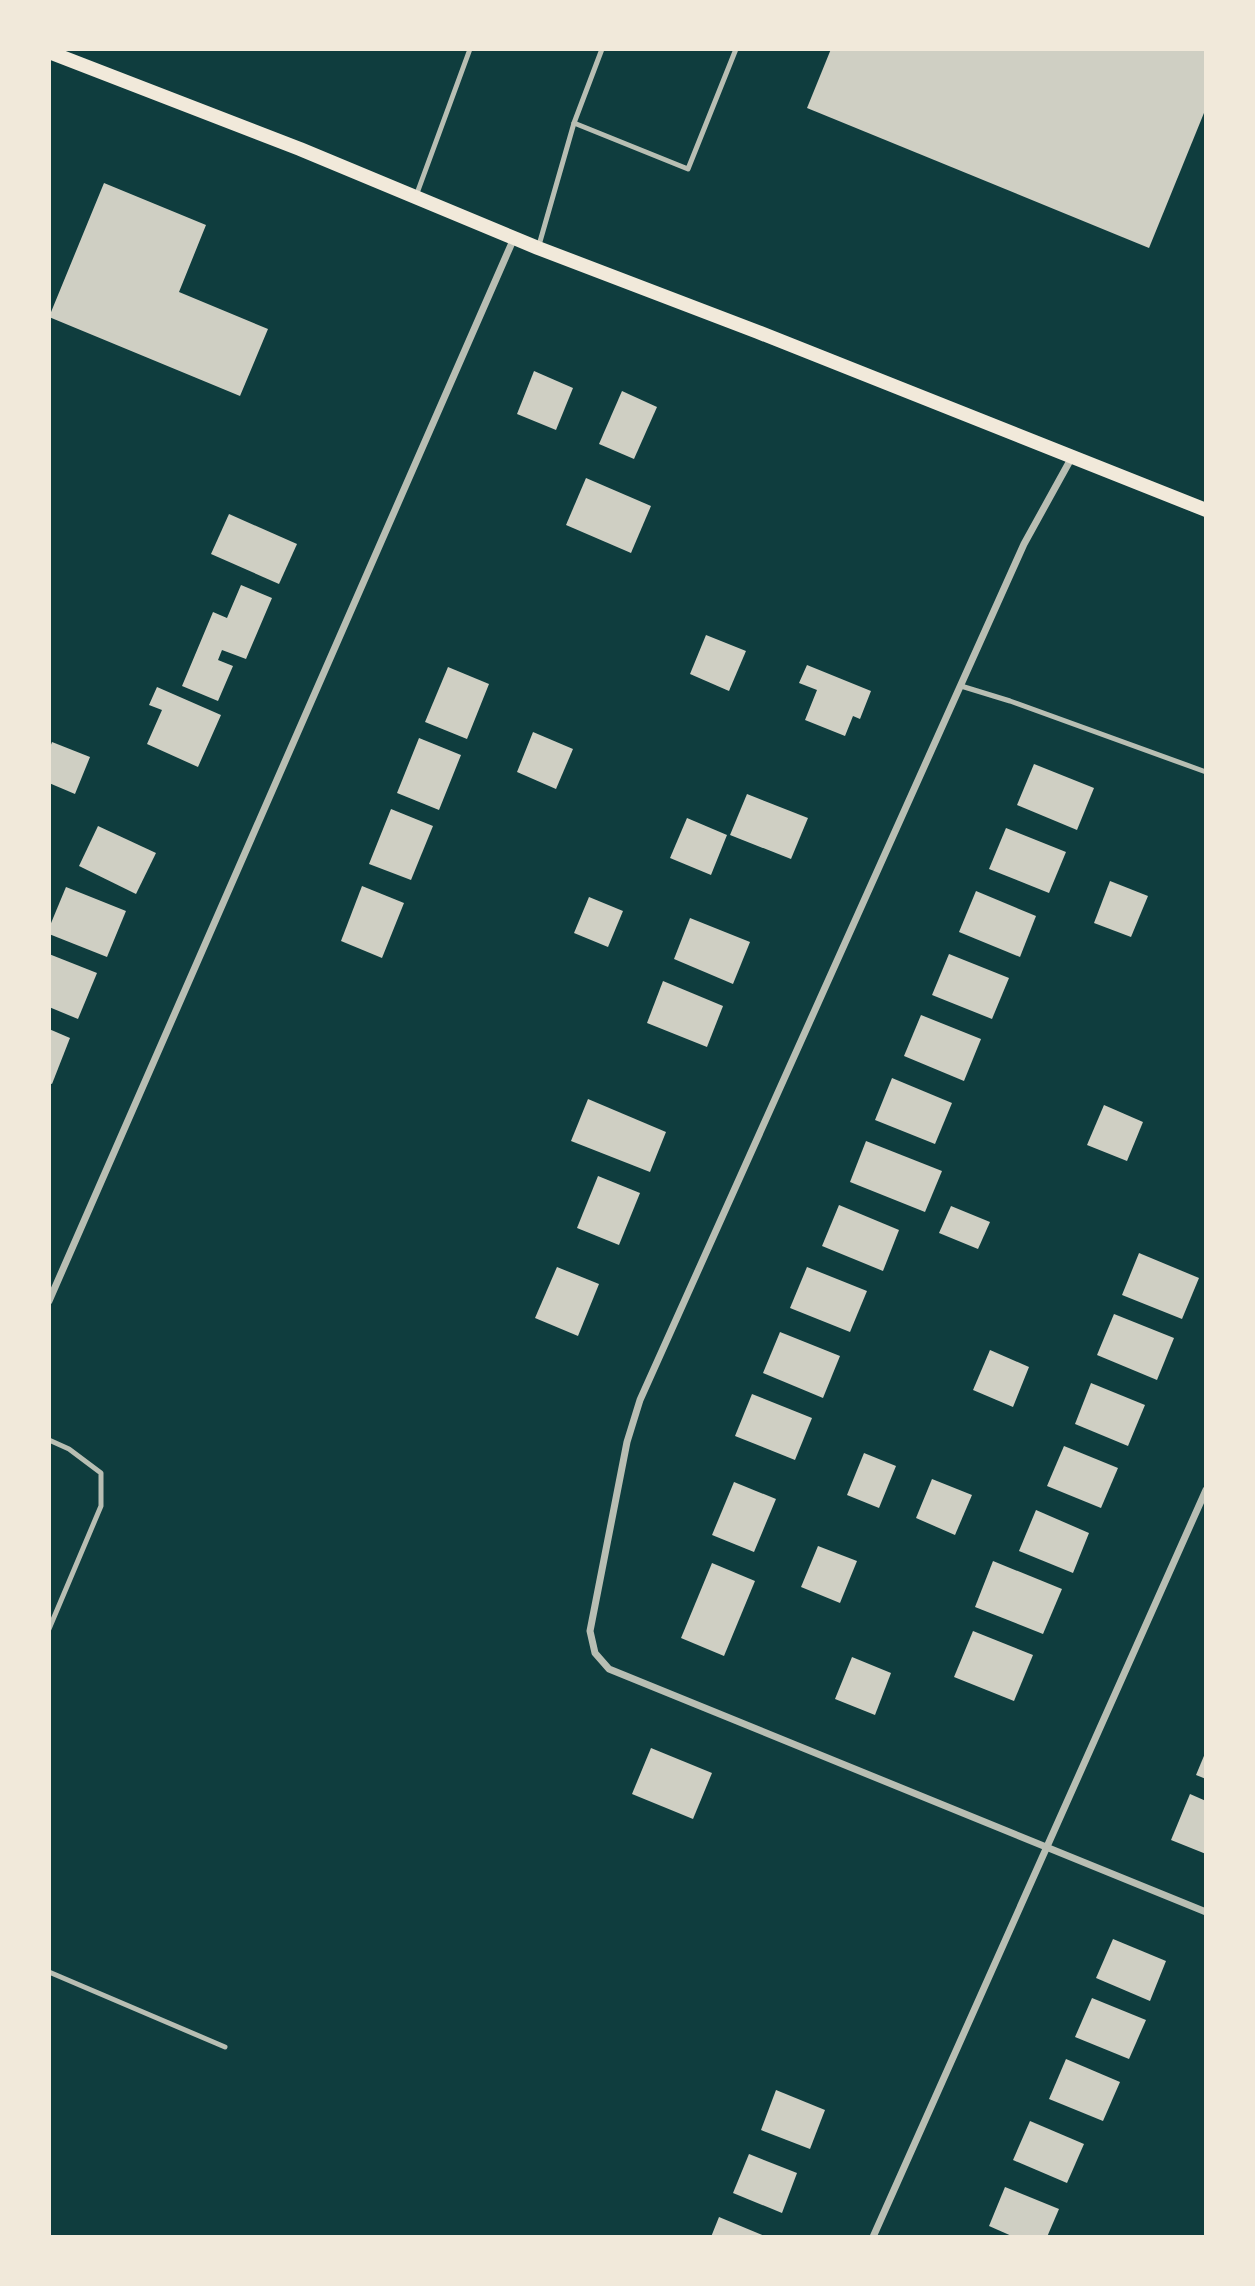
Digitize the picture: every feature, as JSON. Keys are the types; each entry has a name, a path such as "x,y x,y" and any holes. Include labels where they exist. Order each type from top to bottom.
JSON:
{"main road":[{"path":"49,52 274,139 538,248 1206,510"}],"street":[{"path":"49,1301 515,237"},
{"path":"1073,456 1024,544 640,1400 626,1442 590,1631 595,1653 609,1669 1206,1912"},
{"path":"873,2237 1206,1490"}],"lane":[{"path":"415,196 470,49"},
{"path":"538,248 574,123 603,49"},
{"path":"574,123 688,169 736,49"},
{"path":"961,686 1206,772"},
{"path":"49,1440 69,1449 102,1474 101,1506 49,1629"},
{"path":"49,1972 225,2047"}],"building":[{"path":"831,49 1206,49 1206,108 1149,248 807,108"},
{"path":"104,183 206,225 179,292 268,329 240,396 49,317"},
{"path":"534,371 573,388 556,430 517,414"},
{"path":"622,391 657,407 634,459 599,444"},
{"path":"586,478 651,506 631,553 566,525"},
{"path":"229,514 297,544 279,584 211,554"},
{"path":"241,585 272,598 246,659 222,650 218,660 233,666 218,701 182,686 213,612 227,618"},
{"path":"706,635 746,651 729,691 690,674"},
{"path":"807,665 871,691 860,719 853,716 845,736 805,720 817,690 799,683"},
{"path":"448,667 489,684 467,739 425,722"},
{"path":"157,687 221,715 198,767 147,744 162,710 149,705"},
{"path":"533,732 573,749 556,789 517,772"},
{"path":"419,738 461,755 439,810 397,793"},
{"path":"52,742 90,757 75,794 49,783 49,750"},
{"path":"1034,764 1094,788 1077,830 1017,805"},
{"path":"747,794 808,818 791,859 730,835"},
{"path":"391,809 433,826 411,880 369,864"},
{"path":"687,818 727,835 711,875 670,858"},
{"path":"98,826 156,853 136,894 79,866"},
{"path":"1006,828 1066,852 1049,893 989,869"},
{"path":"1110,881 1148,896 1131,937 1094,923"},
{"path":"362,886 404,903 382,958 341,941"},
{"path":"66,887 126,911 107,957 49,934"},
{"path":"976,891 1036,916 1020,957 959,932"},
{"path":"589,897 623,911 608,947 574,933"},
{"path":"690,918 750,942 733,984 674,959"},
{"path":"49,954 97,973 78,1019 49,1007"},
{"path":"949,954 1009,978 992,1019 932,995"},
{"path":"663,981 723,1006 707,1047 647,1023"},
{"path":"921,1015 981,1039 964,1081 904,1056"},
{"path":"49,1029 70,1038 52,1084 49,1083"},
{"path":"892,1078 952,1103 935,1144 875,1120"},
{"path":"588,1099 666,1132 650,1172 571,1141"},
{"path":"1104,1105 1143,1122 1127,1161 1087,1145"},
{"path":"866,1141 942,1171 925,1212 850,1182"},
{"path":"598,1176 640,1193 619,1245 577,1228"},
{"path":"839,1205 899,1230 883,1271 822,1246"},
{"path":"951,1206 990,1222 978,1249 939,1233"},
{"path":"1139,1253 1199,1278 1182,1319 1122,1295"},
{"path":"557,1267 599,1284 578,1336 535,1318"},
{"path":"807,1267 867,1291 850,1332 790,1308"},
{"path":"1114,1314 1174,1338 1157,1380 1097,1355"},
{"path":"780,1332 840,1356 823,1398 763,1373"},
{"path":"990,1350 1029,1367 1013,1407 973,1390"},
{"path":"1091,1383 1145,1405 1128,1446 1075,1424"},
{"path":"752,1394 812,1418 795,1460 735,1436"},
{"path":"1064,1446 1118,1468 1101,1508 1047,1486"},
{"path":"864,1453 896,1466 879,1508 847,1495"},
{"path":"932,1479 972,1495 955,1535 916,1518"},
{"path":"734,1482 776,1499 754,1552 712,1535"},
{"path":"1036,1510 1089,1533 1073,1573 1019,1551"},
{"path":"818,1546 857,1561 840,1603 801,1587"},
{"path":"993,1561 1062,1589 1043,1634 975,1607"},
{"path":"712,1563 755,1581 724,1656 681,1638"},
{"path":"973,1631 1033,1655 1014,1701 954,1677"},
{"path":"852,1657 891,1673 875,1715 835,1699"},
{"path":"651,1748 712,1773 693,1819 632,1794"},
{"path":"1206,1751 1206,1779 1196,1775"},
{"path":"1190,1794 1206,1801 1206,1854 1171,1840"},
{"path":"1113,1939 1166,1961 1150,2001 1096,1978"},
{"path":"1092,1998 1146,2020 1129,2059 1075,2037"},
{"path":"1066,2059 1120,2082 1103,2121 1049,2099"},
{"path":"776,2090 825,2110 810,2149 761,2130"},
{"path":"1030,2121 1084,2144 1067,2183 1013,2160"},
{"path":"749,2154 797,2173 782,2213 733,2193"},
{"path":"1005,2187 1059,2209 1047,2237 1014,2237 989,2226"},
{"path":"719,2217 767,2237 711,2237"}]}
